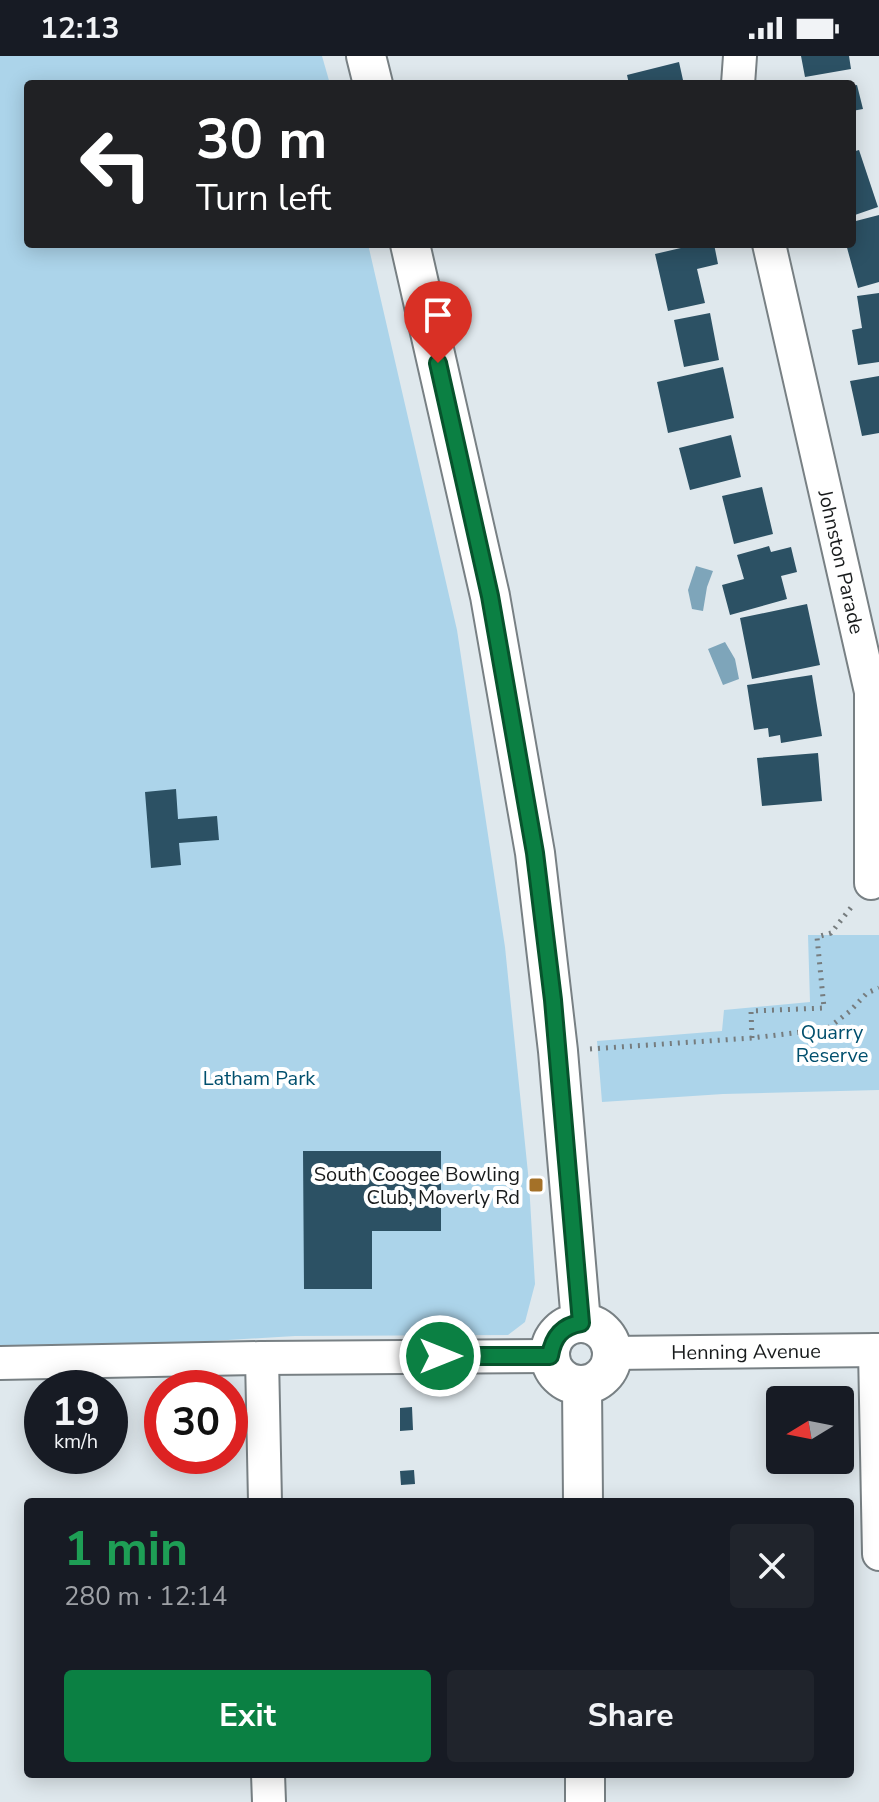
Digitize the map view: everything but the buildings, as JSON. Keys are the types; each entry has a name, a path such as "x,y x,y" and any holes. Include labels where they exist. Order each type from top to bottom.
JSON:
{"street":[{"path":"366,56 372,80"},
{"path":"738,80 740,56"},
{"path":"411,248 490,596 535,853 552,990 581,1323"},
{"name":"Johnston Parade","path":"770,248 871,692 871,883"},
{"path":"581,1323 606,1335 612,1353 611,1363 600,1378 582,1385 573,1384 557,1373 550,1356 556,1337 563,1329 581,1323"},
{"path":"877,1350 879,1554"},
{"name":"Henning Avenue","path":"612,1353 877,1350"},
{"path":"0,1363 550,1356"},
{"path":"262,1358 265,1498"},
{"path":"582,1385 583,1498"},
{"path":"268,1778 269,1802"},
{"path":"585,1778 585,1802"}],"path":[{"path":"752,1038 751,1011 824,1008 817,937 831,933 871,883"},
{"path":"590,1049 752,1038 827,1029 867,993 879,988"}],"green space":[{"name":"Latham Park","path":"0,56 322,56 329,80 24,80 24,248 369,248 457,630 505,947 529,1183 535,1284 525,1322 508,1335 295,1336 146,1345 0,1346"},
{"name":"Quarry Reserve","path":"808,935 879,935 879,1090 723,1094 602,1102 597,1041 722,1031 724,1010 810,1002"}],"shaded area":[{"path":"696,566 713,571 703,611 692,609 688,590"},
{"path":"725,642 735,659 739,679 723,685 708,649"}],"place":[{"name":"South Coogee Bowling Club, Moverly Rd","path":"536,1185"}],"route":[{"path":"438,363 490,596 535,853 553,1000 581,1323 563,1329 556,1337 550,1356 440,1356"}]}
